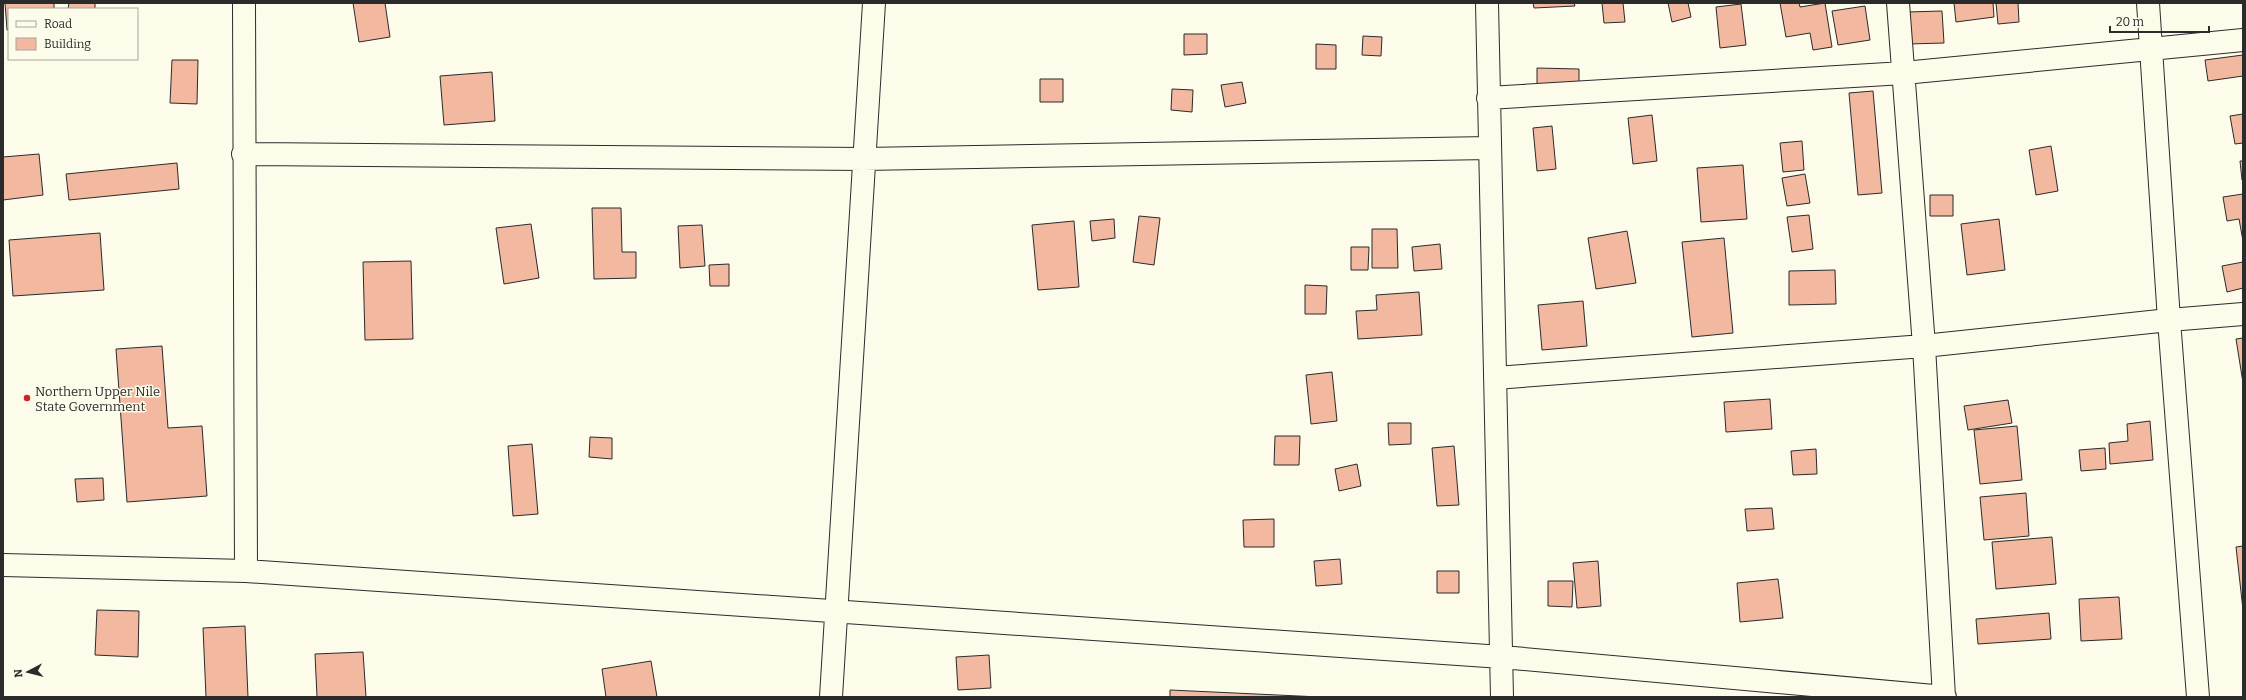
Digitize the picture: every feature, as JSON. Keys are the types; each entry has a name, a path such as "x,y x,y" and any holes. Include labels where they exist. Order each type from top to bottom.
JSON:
{"street":[{"path":"244,3 243,154 246,571"},
{"path":"831,697 838,610 874,3"},
{"path":"1486,3 1502,697"},
{"path":"3,565 246,571 838,610 1502,657 1944,697 1924,346 1898,3"},
{"path":"2148,3 2169,320 2198,697"},
{"path":"1488,98 1904,73 2243,40"},
{"path":"243,154 864,159 1489,148"},
{"path":"1495,378 1924,346 2169,320 2243,314"}],"building":[{"path":"5,3 54,3 54,8 8,8 7,30"},
{"path":"69,3 95,3 95,8 68,8"},
{"path":"353,3 385,3 390,37 359,42"},
{"path":"1533,3 1574,3 1575,6 1534,8"},
{"path":"1602,3 1623,3 1625,22 1604,23"},
{"path":"1668,3 1688,3 1691,17 1672,22"},
{"path":"1780,3 1799,3 1800,7 1825,3 1832,47 1813,50 1810,33 1786,37"},
{"path":"1954,3 1993,3 1994,17 1956,22"},
{"path":"1996,3 2018,3 2019,22 1998,24"},
{"path":"1741,4 1746,45 1720,48 1716,7"},
{"path":"1865,6 1870,40 1838,45 1832,11"},
{"path":"1942,11 1944,43 1908,44 1907,12"},
{"path":"1184,34 1207,34 1207,54 1184,55"},
{"path":"1363,36 1382,37 1381,56 1362,55"},
{"path":"1316,44 1336,45 1336,69 1316,69"},
{"path":"2243,55 2243,76 2208,81 2205,60"},
{"path":"172,60 198,60 197,104 170,103"},
{"path":"1537,68 1579,69 1579,86 1537,84"},
{"path":"492,72 495,121 444,125 440,76"},
{"path":"1040,79 1063,79 1063,102 1040,102"},
{"path":"1242,82 1246,103 1225,107 1221,85"},
{"path":"1172,89 1193,90 1192,112 1171,110"},
{"path":"1873,91 1882,193 1858,195 1849,93"},
{"path":"2243,114 2243,143 2235,144 2230,116"},
{"path":"1652,115 1657,161 1633,164 1628,118"},
{"path":"1552,126 1556,169 1537,171 1533,128"},
{"path":"1802,141 1804,170 1783,172 1780,143"},
{"path":"2051,146 2058,191 2036,195 2029,150"},
{"path":"39,154 43,195 3,200 3,157"},
{"path":"2240,161 2243,161 2243,180 2242,180"},
{"path":"177,163 179,189 69,200 66,174"},
{"path":"1743,165 1747,219 1701,222 1697,168"},
{"path":"1805,174 1810,203 1787,206 1782,178"},
{"path":"2243,194 2243,241 2239,219 2227,221 2223,197"},
{"path":"1930,195 1953,195 1953,216 1930,216"},
{"path":"592,208 621,208 622,252 636,252 636,278 594,279"},
{"path":"1809,215 1813,249 1792,252 1787,217"},
{"path":"1139,216 1160,218 1154,265 1133,262"},
{"path":"1114,219 1115,238 1092,241 1090,221"},
{"path":"1999,219 2005,270 1967,275 1961,224"},
{"path":"1074,221 1079,287 1038,290 1032,225"},
{"path":"531,224 539,278 504,284 496,228"},
{"path":"702,225 705,266 680,268 678,226"},
{"path":"1372,229 1397,229 1398,268 1372,268"},
{"path":"1627,231 1636,283 1596,289 1588,238"},
{"path":"100,233 104,290 13,296 9,240"},
{"path":"1724,238 1733,333 1692,337 1682,242"},
{"path":"1440,244 1442,269 1414,271 1412,247"},
{"path":"1351,247 1369,247 1368,270 1351,270"},
{"path":"411,261 413,339 365,340 363,262"},
{"path":"2243,262 2243,288 2227,292 2222,266"},
{"path":"729,264 729,286 710,286 709,265"},
{"path":"1835,270 1836,304 1789,305 1789,271"},
{"path":"1305,285 1327,286 1326,314 1305,314"},
{"path":"1419,292 1422,335 1358,339 1356,311 1377,310 1376,295"},
{"path":"1583,301 1587,346 1542,350 1538,305"},
{"path":"2243,338 2243,383 2236,339"},
{"path":"162,346 168,428 202,426 207,496 127,502 116,349"},
{"path":"1332,372 1337,421 1311,424 1306,375"},
{"path":"1770,399 1772,429 1726,432 1724,402"},
{"path":"2008,400 2012,423 1968,430 1964,406"},
{"path":"2150,421 2153,460 2110,464 2109,443 2128,441 2127,424"},
{"path":"1388,423 1411,423 1411,444 1389,445"},
{"path":"2017,426 2022,480 1980,484 1974,430"},
{"path":"1275,436 1300,436 1299,465 1274,465"},
{"path":"590,437 612,438 612,459 589,457"},
{"path":"532,444 538,514 513,516 508,446"},
{"path":"1454,446 1459,505 1437,506 1432,448"},
{"path":"2105,448 2106,469 2081,471 2079,450"},
{"path":"1816,449 1817,474 1793,475 1791,451"},
{"path":"1357,464 1361,486 1339,491 1335,469"},
{"path":"103,478 104,500 77,502 75,479"},
{"path":"2026,493 2029,536 1984,540 1980,497"},
{"path":"1772,508 1774,529 1747,531 1745,509"},
{"path":"1274,519 1274,547 1244,547 1243,520"},
{"path":"2052,537 2056,584 1996,589 1992,542"},
{"path":"2243,546 2243,610 2236,547"},
{"path":"1340,559 1342,584 1316,586 1314,561"},
{"path":"1598,561 1601,606 1577,608 1573,563"},
{"path":"1437,571 1459,571 1459,593 1437,593"},
{"path":"1778,579 1783,618 1740,622 1737,583"},
{"path":"1548,581 1573,581 1572,607 1548,606"},
{"path":"2119,597 2122,639 2081,641 2079,599"},
{"path":"97,610 139,611 138,657 95,655"},
{"path":"2049,613 2051,639 1978,644 1976,619"},
{"path":"245,626 248,697 206,697 203,628"},
{"path":"363,652 366,697 317,697 315,654"},
{"path":"989,655 991,688 958,690 956,657"},
{"path":"651,661 657,697 606,697 602,669"},
{"path":"1170,690 1320,697 1170,697"}],"place":[{"name":"Northern Upper Nile State Government","path":"27,398"}]}
